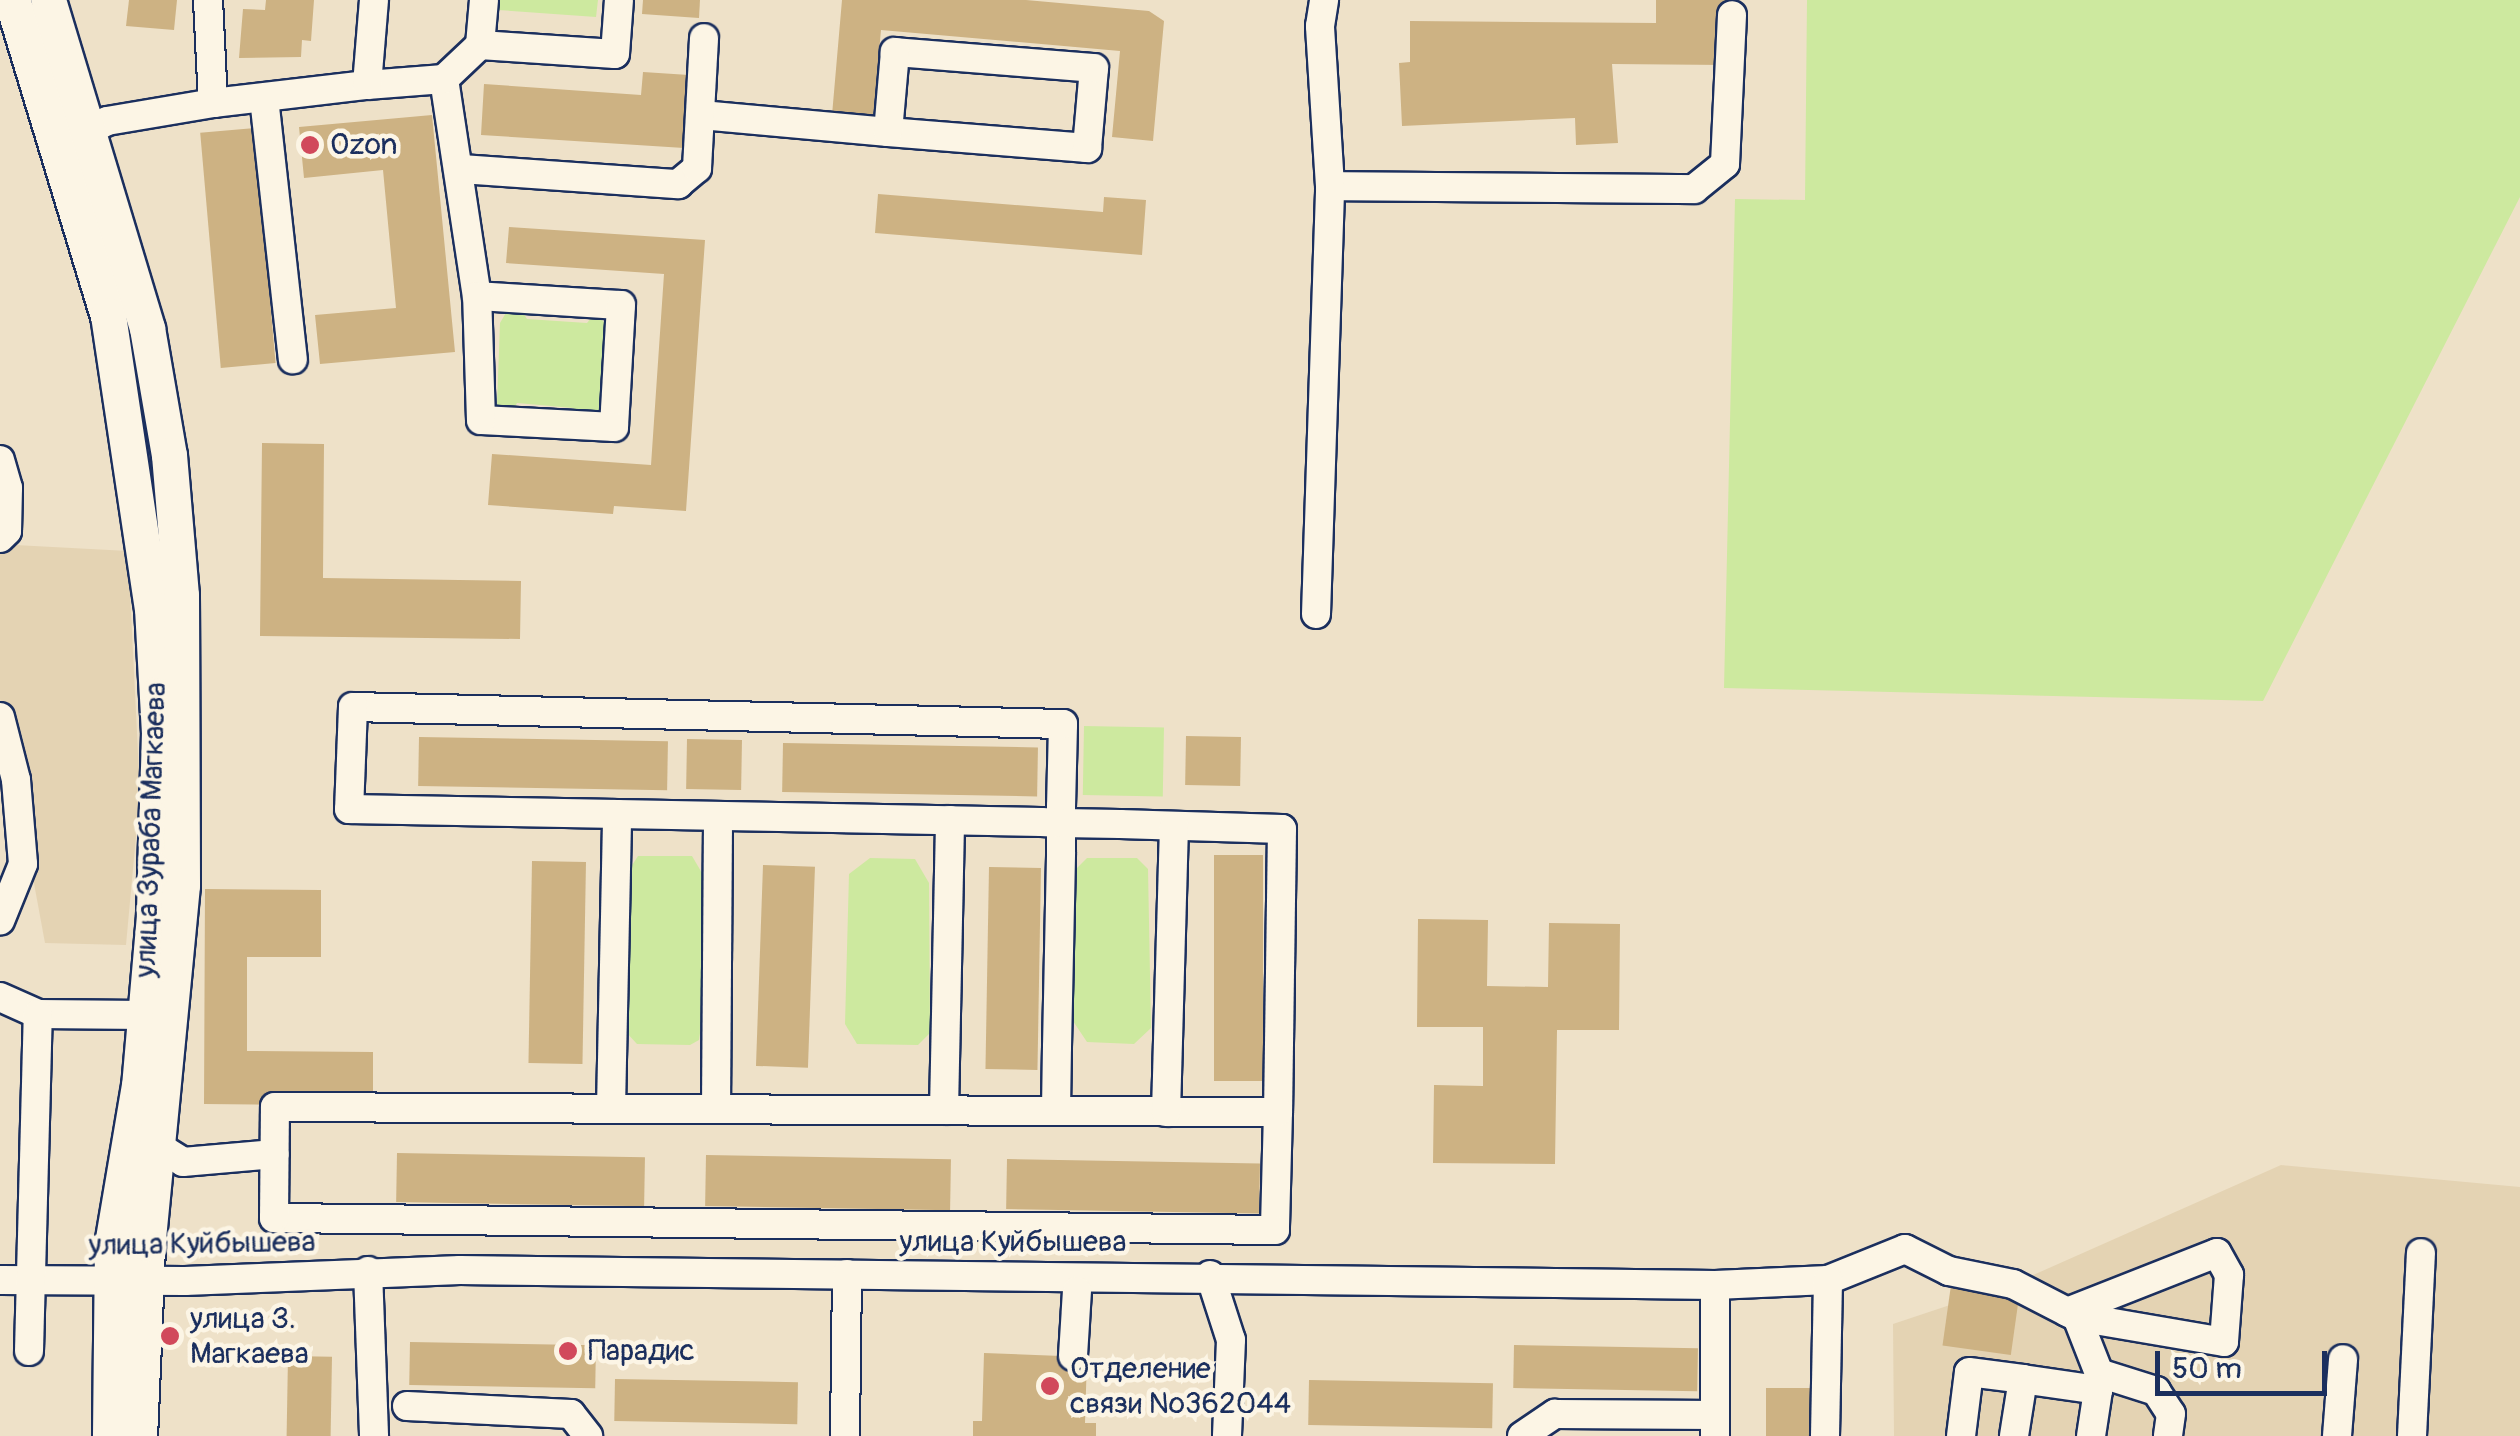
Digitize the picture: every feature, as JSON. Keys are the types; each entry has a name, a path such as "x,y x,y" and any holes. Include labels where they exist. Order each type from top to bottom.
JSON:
{"main road":[{"name":"улица Зураба Магкаева","path":"20,8 92,130 160,390 180,595 182,886 162,1148 129,1278 139,1436"},
{"name":"улица Зураба Магкаева","path":"20,8 108,315 152,608 160,732 129,1278 110,1436"}],"street":[{"path":"208,0 213,103"},
{"path":"367,84 374,0"},
{"path":"92,130 107,120 213,103 444,79 480,44 484,0"},
{"path":"480,44 615,54 619,0"},
{"path":"1316,614 1330,186 1320,26 1324,0"},
{"path":"1330,186 1694,189 1725,164 1732,16"},
{"path":"461,170 678,184 698,168 704,38"},
{"path":"701,114 888,132 1087,148 1094,68 895,52 888,132"},
{"path":"444,79 461,170 477,296 481,420 614,427 621,305 477,296"},
{"path":"264,98 293,359"},
{"path":"0,460 8,488 7,532 0,538"},
{"path":"1056,1110 1061,822 1063,724 353,707 350,809 1061,822 1282,829 1278,1112 1276,1230 274,1218 275,1107 1278,1112"},
{"path":"0,717 16,780 23,864 0,921"},
{"path":"612,1108 617,814"},
{"path":"716,1109 718,816"},
{"path":"944,1110 950,820"},
{"path":"1166,1112 1174,826"},
{"path":"0,997 38,1014 145,1015"},
{"path":"30,1351 38,1014"},
{"path":"162,1148 182,1162 275,1154"},
{"name":"улица Куйбышева","path":"0,1280 368,1271 1210,1275 1715,1285 1828,1280 1905,1249 1949,1271 2012,1284 2072,1315 2224,1342 2229,1275 2218,1254 2072,1315"},
{"path":"2412,1436 2421,1253"},
{"path":"368,1271 374,1436"},
{"path":"844,1436 847,1274"},
{"path":"1210,1275 1231,1340 1227,1436"},
{"path":"1825,1436 1828,1280"},
{"path":"1522,1436 1555,1414 1715,1426 1715,1285"},
{"path":"1073,1356 1077,1291"},
{"path":"2072,1315 2098,1381 2091,1436"},
{"path":"2337,1436 2343,1359"},
{"path":"1961,1436 1970,1372 2098,1381 2156,1390 2171,1414 2168,1436"},
{"path":"2014,1436 2023,1378"},
{"path":"407,1406 571,1414 588,1436"}],"shaded area":[{"path":"15,545 128,551 140,793 126,945 45,943 0,699 0,550"},
{"path":"2281,1165 2520,1187 2520,1436 1894,1436 1893,1324 2013,1284"}],"green space":[{"path":"498,0 598,0 596,17 498,10"},
{"path":"1807,0 2520,0 2520,197 2263,701 1724,688 1735,199 1805,200"},
{"path":"520,308 527,319 587,323 595,313 610,328 604,403 593,418 577,418 573,408 517,403 512,412 497,405 500,323 507,311"},
{"path":"1084,726 1164,727 1163,796 1083,795"},
{"path":"638,856 692,856 702,873 701,1026 699,1040 690,1045 637,1044 625,1031 627,873"},
{"path":"870,858 915,859 929,883 930,1033 918,1045 857,1044 845,1024 849,874"},
{"path":"1087,858 1137,858 1148,869 1151,1028 1134,1044 1087,1042 1071,1018 1072,873"}],"building":[{"path":"129,0 177,0 174,30 126,26"},
{"path":"266,0 314,0 311,41 302,40 301,57 239,58 243,9 265,10"},
{"path":"643,0 700,0 699,18 642,14"},
{"path":"842,0 1026,0 1149,11 1164,21 1153,141 1112,137 1120,51 881,30 873,118 832,115"},
{"path":"1656,0 1726,0 1726,65 1612,64 1618,143 1576,145 1575,118 1402,126 1399,63 1410,62 1410,21 1656,23"},
{"path":"643,72 689,75 684,148 481,135 484,84 641,95"},
{"path":"432,115 455,352 320,364 315,315 396,308 383,170 304,178 299,127"},
{"path":"255,128 276,363 221,368 200,133"},
{"path":"878,194 1103,212 1104,197 1146,200 1142,255 875,233"},
{"path":"509,227 705,240 686,511 614,506 613,514 488,505 492,454 651,465 664,274 506,263"},
{"path":"262,443 324,444 323,578 521,581 520,639 260,636"},
{"path":"1186,736 1241,737 1240,786 1185,785"},
{"path":"419,737 668,741 667,790 418,786"},
{"path":"687,739 742,740 741,790 686,789"},
{"path":"783,743 1038,747 1037,796 782,792"},
{"path":"1214,855 1263,855 1263,1081 1214,1081"},
{"path":"532,861 586,862 582,1064 528,1063"},
{"path":"763,865 815,867 808,1068 756,1066"},
{"path":"989,867 1041,868 1037,1070 985,1069"},
{"path":"205,889 321,890 321,957 247,957 247,1051 373,1052 373,1106 204,1104"},
{"path":"1418,919 1488,920 1487,986 1548,987 1549,923 1620,924 1619,1030 1557,1030 1555,1164 1433,1163 1434,1085 1483,1086 1483,1027 1417,1027"},
{"path":"397,1153 645,1157 644,1206 396,1202"},
{"path":"706,1155 951,1159 950,1210 705,1206"},
{"path":"1007,1159 1260,1163 1259,1213 1006,1209"},
{"path":"1951,1285 2019,1295 2011,1355 1943,1345"},
{"path":"410,1342 596,1345 595,1388 409,1385"},
{"path":"1514,1345 1698,1348 1697,1391 1513,1388"},
{"path":"984,1353 1087,1357 1085,1423 1096,1423 1096,1436 973,1436 973,1421 982,1421"},
{"path":"288,1356 332,1357 331,1436 287,1436"},
{"path":"615,1379 798,1382 797,1424 614,1421"},
{"path":"1309,1380 1493,1383 1492,1428 1308,1425"},
{"path":"1766,1388 1812,1388 1812,1436 1766,1436"}],"place":[{"name":"Ozon","path":"310,145"},
{"name":"улица З. Магкаева","path":"170,1336"},
{"name":"Парадис","path":"568,1351"},
{"name":"Отделение связи №362044","path":"1050,1386"}]}
